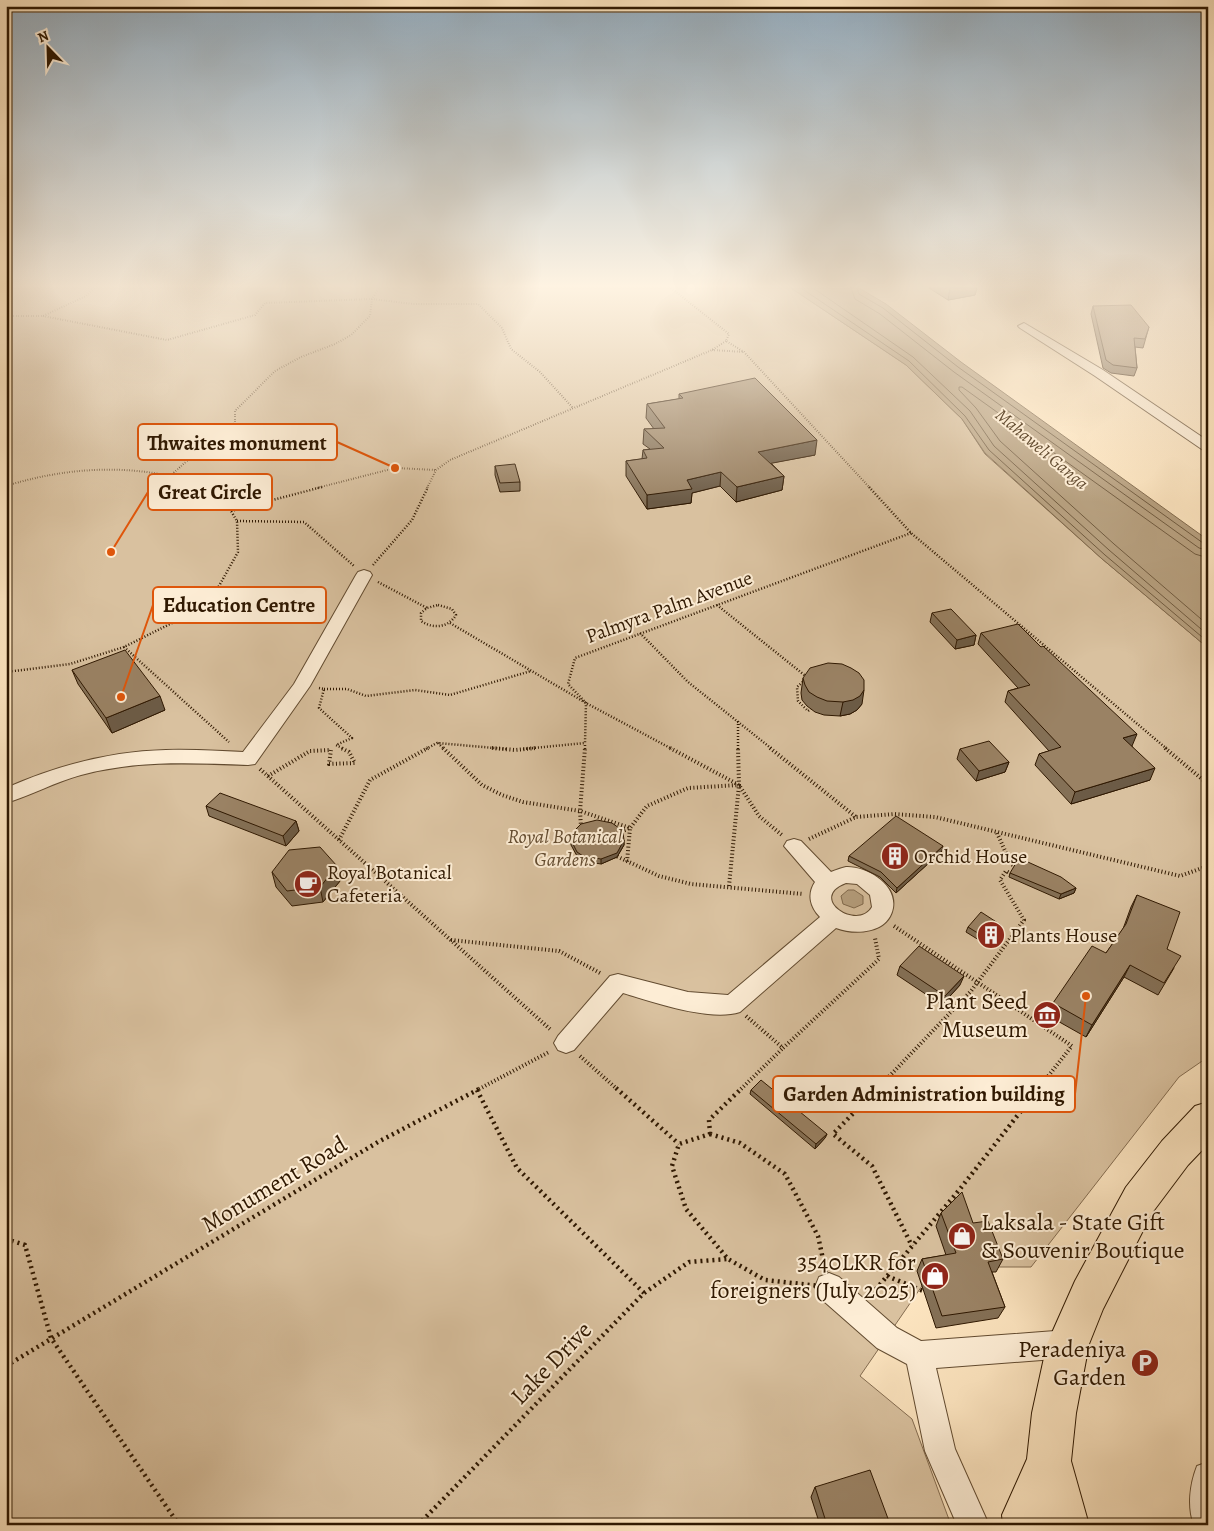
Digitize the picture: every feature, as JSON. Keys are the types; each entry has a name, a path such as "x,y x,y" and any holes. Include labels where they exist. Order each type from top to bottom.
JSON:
{"highway":[{"path":"1026,1525 1025,1515 1049,1461 1054,1413 1068,1344 1109,1253 1139,1200 1175,1153 1208,1118"},
{"path":"1049,1461 1066,1525"}],"lane":[{"path":"1077,359 1208,447"},
{"path":"6,796 36,781 88,766 164,756 248,759 301,686 364,575"},
{"path":"794,846 823,889 821,904 833,918 852,924 875,918 883,908 884,900 880,892 866,879 845,875 823,889"},
{"path":"566,1043 618,983 688,1002 732,1005 833,918"},
{"path":"828,1287 887,1338 920,1355 1068,1344"},
{"path":"920,1355 940,1451 973,1525"},
{"path":"1208,1477 1204,1507 1208,1521"}],"path":[{"path":"170,476 197,452 235,423 235,411 260,389 275,371 296,359"},
{"path":"523,359 540,372 573,408"},
{"path":"364,575 412,520 436,470 450,460 689,359"},
{"path":"751,359 911,533 1208,784"},
{"path":"231,511 395,468 436,470"},
{"path":"6,486 34,477 85,470 133,470 170,476 209,491 231,511 237,521 238,552 219,586 180,619 124,648 70,664 6,672"},
{"path":"237,521 304,522 364,575 427,608"},
{"name":"Palmyra Palm Avenue","path":"586,703 568,684 575,658 911,533"},
{"path":"438,605 452,608 456,615 450,623 439,626 424,624 420,617 421,613 427,608 438,605"},
{"path":"717,605 811,680 797,688 796,693 798,700 808,711 815,706 810,702"},
{"path":"450,623 586,703 739,785 760,816 794,846 856,817 894,814 935,817 1180,876 1208,866"},
{"path":"640,633 688,682 856,817"},
{"path":"124,648 679,1144"},
{"path":"301,686 347,689 366,696 415,690 450,695 532,671"},
{"path":"268,776 310,751 331,750 329,764 355,763 348,752 336,745 352,738 319,708 324,689"},
{"path":"585,833 582,829 580,811 586,703"},
{"path":"729,886 739,785 738,721"},
{"path":"339,840 370,780 437,743 515,750 585,743"},
{"path":"437,743 482,786 523,802 580,811 630,828"},
{"path":"627,862 630,828 647,806 688,788 739,785"},
{"path":"616,837 613,834 630,828"},
{"path":"996,832 1011,864 1024,870"},
{"path":"608,857 617,850"},
{"path":"613,855 659,876 691,884 823,889"},
{"path":"912,1246 872,1166 833,1134 971,991 1024,920 1000,880 1011,864"},
{"path":"1006,871 1019,877"},
{"path":"857,1312 1072,1046 875,918"},
{"path":"710,1134 709,1120 879,959 875,918"},
{"path":"451,940 559,951 618,983"},
{"path":"732,1005 783,1048"},
{"name":"Monument Road","path":"6,1366 378,1142 566,1043"},
{"path":"477,1090 517,1168 644,1293"},
{"path":"710,1134 740,1143 785,1174 818,1236 828,1287 765,1280 728,1259 686,1209 672,1166 679,1144 710,1134"},
{"path":"6,1239 25,1245 51,1338 180,1525"},
{"name":"Lake Drive","path":"418,1525 644,1293 689,1262 728,1259"},
{"path":"887,1276 925,1293 931,1293"}],"green space":[{"name":"Royal Botanical Gardens","path":"6,359 898,359 906,365 962,419 985,454 1101,558 1208,648 1208,1057 1179,1077 1031,1267 935,1267 860,1376 912,1419 951,1525 6,1525"}],"water":[{"name":"Mahaweli Ganga","path":"898,359 958,359 1208,540 1208,648 1101,558 985,453 962,419 906,365"},
{"path":"848,890 854,890 863,896 863,904 854,908 843,904 841,896"}],"building":[{"path":"1136,359 1137,368 1113,365 1106,360"},
{"path":"755,378 817,440 758,452 784,476 737,487 721,472 687,480 692,489 647,495 626,461 647,458 643,450 664,448 644,429 665,428 647,404 683,398 679,394"},
{"path":"515,464 520,482 500,483 495,466"},
{"path":"951,609 976,635 957,640 932,613"},
{"path":"1018,624 1137,734 1123,738 1155,768 1075,792 1039,754 1061,747 1008,691 1030,685 981,633"},
{"path":"125,650 160,696 106,718 72,670"},
{"path":"828,663 842,664 859,673 864,680 864,690 860,696 843,702 827,701 809,692 803,678 810,668"},
{"path":"989,741 1009,762 979,771 960,749"},
{"path":"220,793 296,821 283,836 206,806"},
{"name":"Orchid House","path":"896,816 943,846 897,888 881,872 849,856"},
{"path":"597,820 612,823 619,828 623,833 624,840 617,853 601,859 583,856 577,852 571,840 576,829 581,824"},
{"path":"320,847 337,866 320,887 287,891 272,872 289,850"},
{"path":"1019,858 1061,877 1076,888 1061,894 1010,873"},
{"path":"1137,895 1180,912 1167,949 1181,956 1164,983 1130,965 1092,1025 1053,1003 1092,946 1106,953 1126,924"},
{"path":"981,912 1001,925 989,940 968,927"},
{"path":"919,946 964,976 945,996 900,966"},
{"path":"761,1080 827,1134 816,1144 751,1090"},
{"path":"962,1192 973,1223 988,1221 1003,1259 988,1262 1005,1307 942,1316 922,1259 956,1253 941,1213"},
{"path":"870,1470 890,1524 827,1525 815,1487"}],"place":[{"name":"Thwaites monument","path":"395,468"},
{"name":"Great Circle","path":"111,552"},
{"name":"Education Centre","path":"121,697"},
{"name":"Orchid House","path":"895,856"},
{"name":"Royal Botanical Cafeteria","path":"308,884"},
{"name":"Plants House","path":"991,935"},
{"name":"Garden Administration building","path":"1086,996"},
{"name":"Plant Seed Museum","path":"1047,1015"},
{"name":"Laksala - State Gift & Souvenir Boutique","path":"962,1236"},
{"name":"3540LKR for foreigners (July 2025)","path":"935,1276"},
{"name":"Peradeniya Garden","path":"1145,1363"}]}
